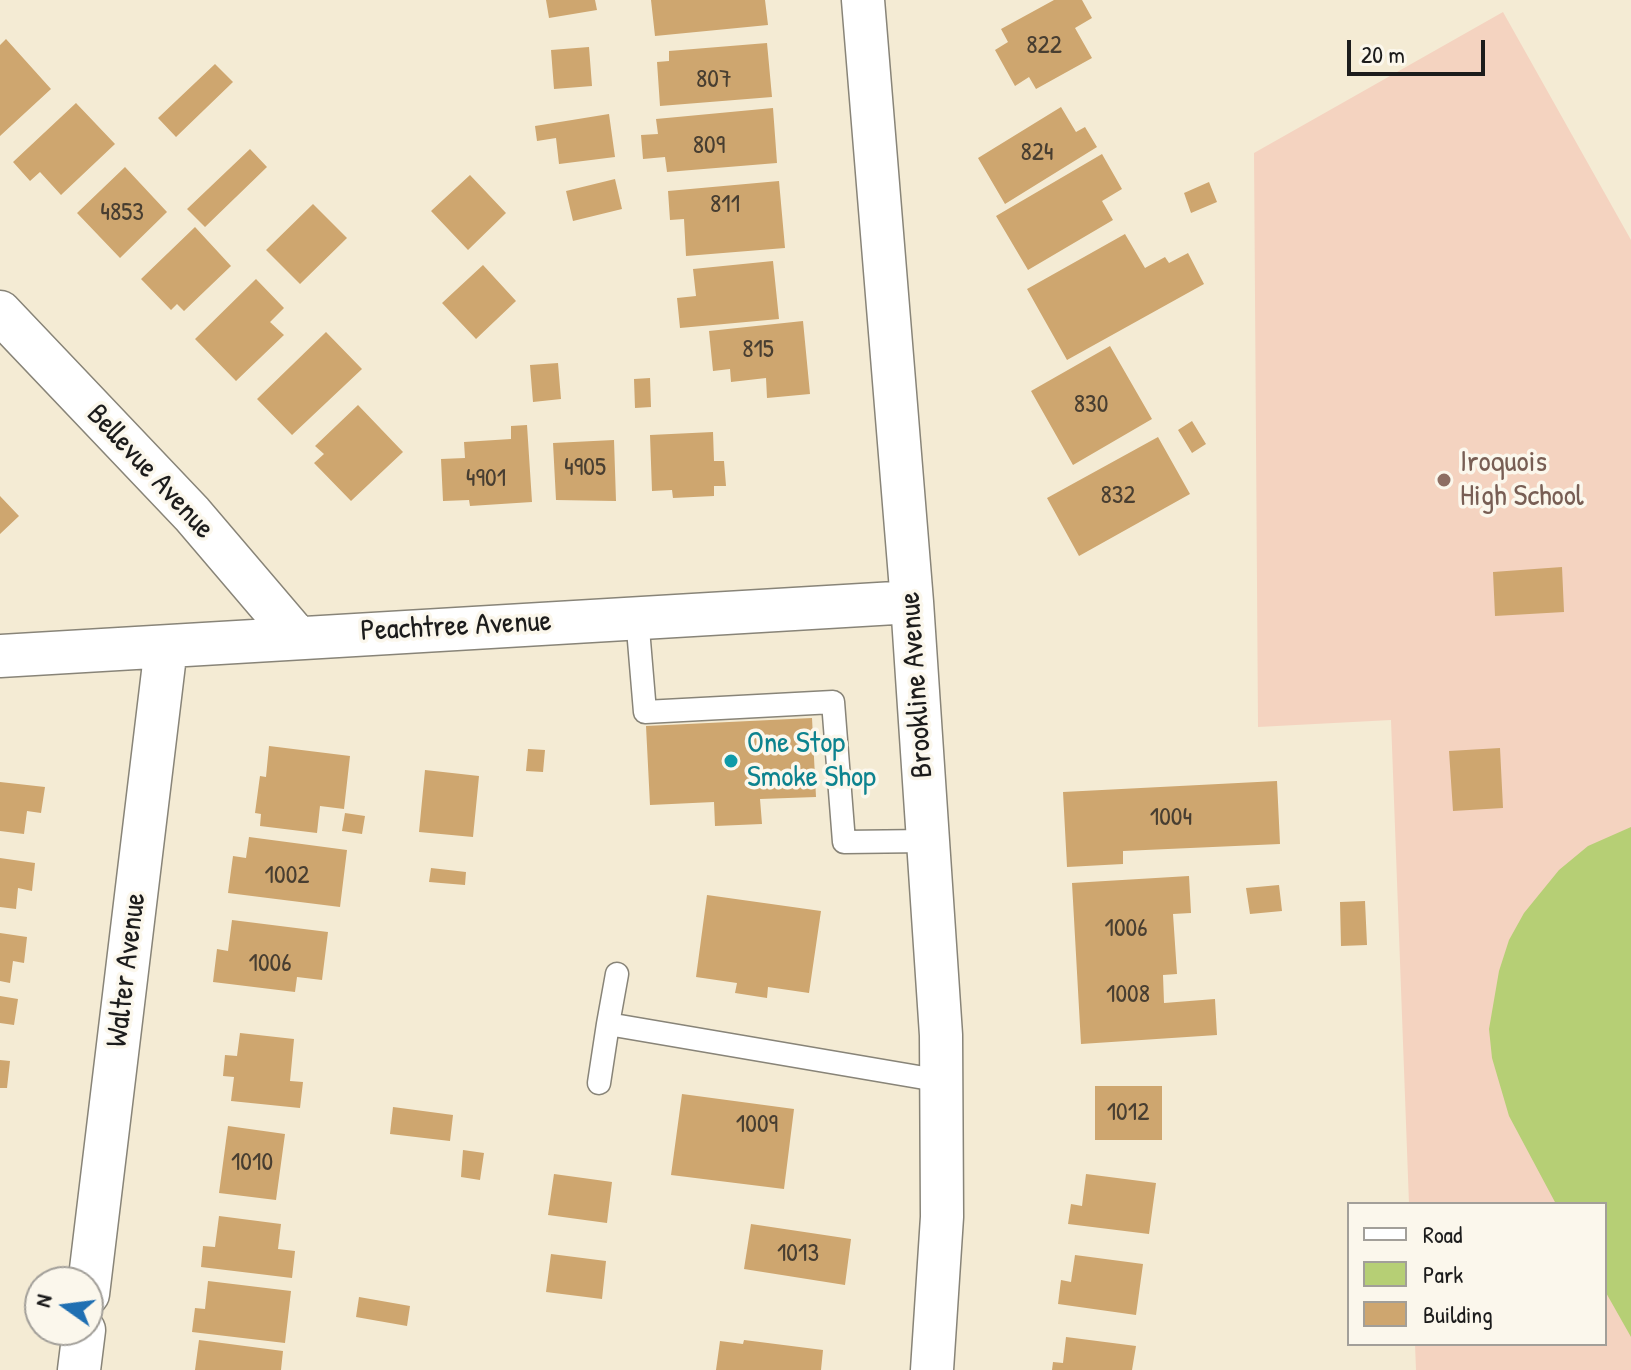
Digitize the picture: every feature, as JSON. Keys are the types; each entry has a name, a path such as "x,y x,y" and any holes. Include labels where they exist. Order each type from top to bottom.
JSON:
{"street":[{"name":"Brookline Avenue","path":"863,0 912,602 942,1081 942,1217 932,1370"},
{"name":"Bellevue Avenue","path":"0,312 192,514 296,636"},
{"name":"Peachtree Avenue","path":"0,656 296,636 912,602"},
{"name":"Walter Avenue","path":"91,1266 166,647"},
{"path":"79,1370 82,1346"}],"lane":[{"path":"637,617 645,712 833,702 844,842 927,841"},
{"path":"599,1083 617,974"},
{"path":"608,1024 942,1081"}],"shaded area":[{"name":"Iroquois High School","path":"1503,12 1631,240 1631,1370 1416,1370 1415,1346 1607,1346 1607,1202 1409,1202 1391,720 1258,727 1254,153"}],"green space":[{"path":"1631,827 1631,1337 1607,1295 1607,1202 1555,1202 1509,1116 1492,1058 1489,1029 1499,971 1509,940 1524,913 1559,870 1588,846"}],"building":[{"path":"546,0 595,0 597,10 549,18"},
{"path":"651,0 765,0 768,25 655,36"},
{"path":"1054,0 1082,0 1092,18 1075,28 1092,58 1036,89 1029,77 1015,86 995,50 1008,42 1001,29"},
{"path":"6,39 51,89 0,136 0,45"},
{"path":"767,43 772,97 660,106 657,62 669,61 669,51"},
{"path":"589,47 592,86 554,89 551,50"},
{"path":"215,64 233,82 176,137 158,118"},
{"path":"76,103 115,144 61,195 40,172 30,181 13,162"},
{"path":"1061,107 1076,132 1085,127 1097,147 1005,204 978,158"},
{"path":"773,108 777,163 667,172 665,157 643,159 641,135 658,134 656,119"},
{"path":"609,114 615,157 559,164 556,138 537,141 535,126"},
{"path":"250,149 267,167 205,227 187,209"},
{"path":"1102,154 1122,189 1102,201 1113,220 1028,270 996,216"},
{"path":"125,167 167,212 120,258 77,213"},
{"path":"470,175 506,213 468,250 431,211"},
{"path":"615,179 622,209 573,221 566,191"},
{"path":"779,181 785,248 686,256 684,219 670,220 668,191"},
{"path":"1209,182 1217,202 1191,213 1184,193"},
{"path":"313,204 347,238 300,284 266,250"},
{"path":"195,227 231,266 184,311 177,304 171,310 141,279"},
{"path":"1125,234 1145,268 1165,257 1169,263 1188,253 1204,284 1067,360 1027,289"},
{"path":"773,261 779,319 680,328 677,298 696,296 693,269"},
{"path":"483,265 516,301 476,339 442,303"},
{"path":"256,279 284,308 270,322 284,335 236,381 195,339"},
{"path":"803,321 810,394 767,398 766,378 731,382 730,369 713,371 709,331"},
{"path":"326,332 362,369 292,435 257,399"},
{"path":"1110,346 1152,419 1073,465 1031,391"},
{"path":"558,363 561,399 533,402 530,365"},
{"path":"650,378 651,407 635,408 634,379"},
{"path":"358,405 403,452 351,501 314,463 324,454 315,446"},
{"path":"1192,421 1206,444 1192,453 1178,430"},
{"path":"527,425 532,502 470,506 469,500 443,501 441,459 465,458 464,442 511,439 511,426"},
{"path":"713,432 714,461 724,461 726,486 714,486 714,496 673,498 672,490 652,491 650,435"},
{"path":"1158,437 1190,494 1079,556 1047,498"},
{"path":"614,440 616,501 556,500 553,443"},
{"path":"0,496 19,516 0,534"},
{"path":"1562,567 1564,612 1495,616 1493,572"},
{"name":"One Stop Smoke Shop","path":"812,718 816,797 760,799 762,824 715,826 714,802 650,805 646,726"},
{"path":"269,746 350,756 344,809 320,806 317,833 260,826 261,814 255,813 260,776 266,777"},
{"path":"1500,748 1503,808 1453,811 1449,751"},
{"path":"528,749 545,750 543,772 526,771"},
{"path":"425,770 479,776 473,837 419,832"},
{"path":"1277,781 1280,844 1123,851 1123,864 1067,867 1063,792"},
{"path":"0,782 45,787 41,813 27,811 24,834 0,831"},
{"path":"345,813 365,816 362,834 342,831"},
{"path":"249,837 347,850 340,907 228,893 233,856 246,858"},
{"path":"0,858 35,863 32,891 18,888 16,909 0,907"},
{"path":"431,868 466,872 465,885 429,882"},
{"path":"1189,876 1191,913 1173,914 1177,974 1163,975 1164,1003 1215,999 1217,1035 1081,1044 1072,883"},
{"path":"1279,885 1282,911 1250,914 1246,888"},
{"path":"707,895 821,911 809,993 768,987 767,998 735,993 737,983 696,977"},
{"path":"1365,901 1367,945 1341,946 1340,902"},
{"path":"232,920 328,932 322,980 297,977 295,992 213,982 217,949 228,951"},
{"path":"0,933 27,937 24,963 13,961 10,983 0,981"},
{"path":"0,996 18,999 14,1025 0,1023"},
{"path":"240,1033 294,1039 290,1081 303,1082 300,1108 231,1101 234,1077 223,1076 225,1055 237,1056"},
{"path":"0,1060 10,1061 7,1088 0,1088"},
{"path":"1095,1086 1162,1086 1162,1140 1095,1140"},
{"path":"682,1094 794,1109 784,1189 671,1175"},
{"path":"393,1107 453,1115 450,1141 390,1134"},
{"path":"228,1126 285,1134 276,1200 219,1193"},
{"path":"463,1150 484,1153 480,1180 461,1177"},
{"path":"554,1174 612,1182 607,1223 548,1215"},
{"path":"1086,1174 1156,1183 1149,1234 1068,1224 1071,1204 1082,1206"},
{"path":"219,1216 281,1224 278,1249 295,1251 292,1278 201,1267 203,1246 215,1247"},
{"path":"751,1224 851,1239 845,1285 744,1269"},
{"path":"551,1254 606,1261 602,1299 546,1292"},
{"path":"1075,1255 1143,1264 1136,1315 1058,1304 1061,1280 1071,1282"},
{"path":"208,1281 291,1291 285,1343 192,1332 195,1308 205,1309"},
{"path":"359,1297 410,1306 407,1326 356,1317"},
{"path":"1066,1337 1136,1346 1132,1370 1052,1370 1053,1362 1063,1363"},
{"path":"199,1340 283,1351 281,1370 195,1370"},
{"path":"744,1340 823,1350 821,1370 716,1370 720,1341 743,1344"}],"place":[{"name":"Iroquois High School","path":"1444,480"},
{"name":"One Stop Smoke Shop","path":"731,761"}]}
